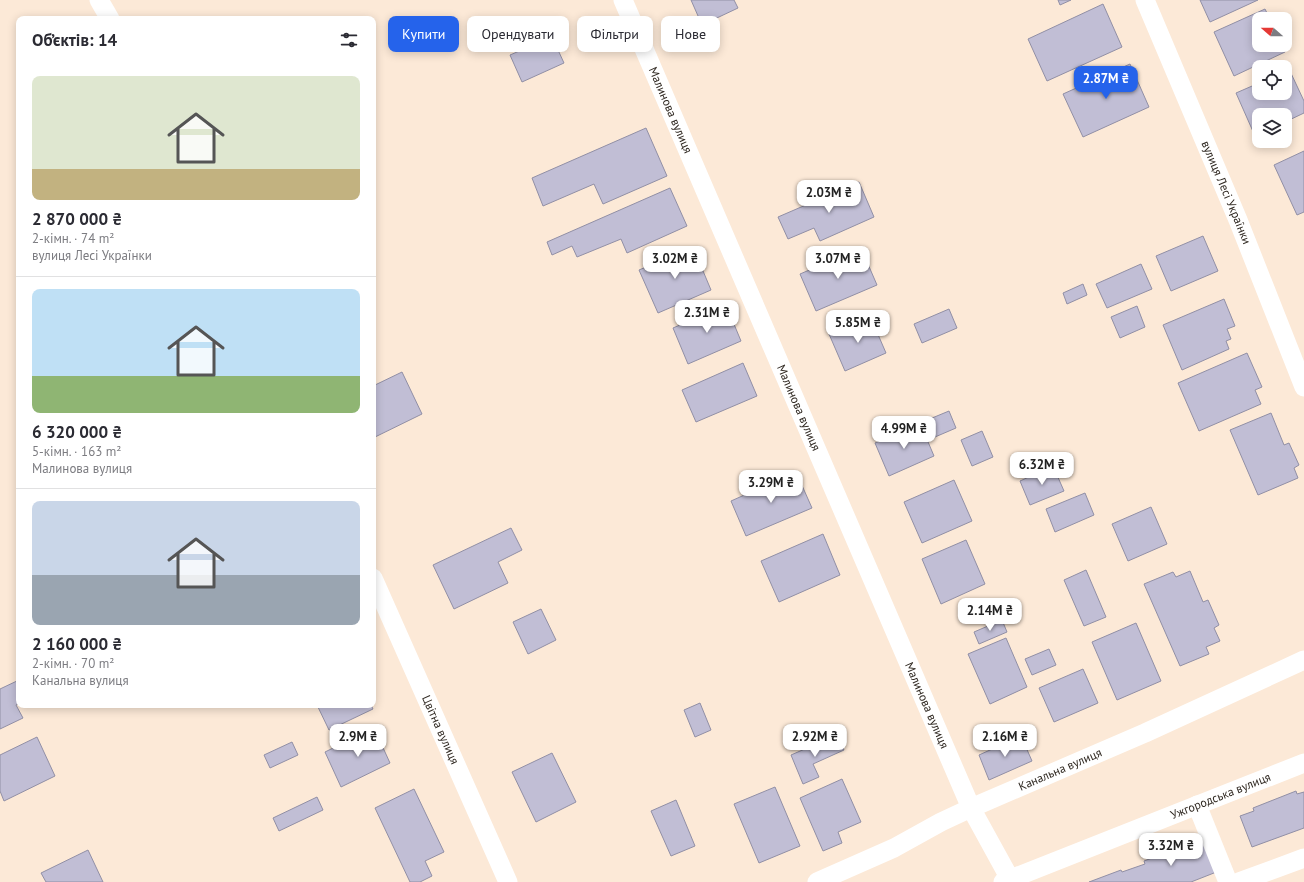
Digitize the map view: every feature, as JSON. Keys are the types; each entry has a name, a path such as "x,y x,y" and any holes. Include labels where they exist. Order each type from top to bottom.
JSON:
{"street":[{"path":"99,0 108,16"},
{"name":"Малинова вулиця","path":"623,0 971,808 1007,881"},
{"name":"вулиця Лесі Українки","path":"1146,0 1238,220 1304,387"},
{"name":"Цвітна вулиця","path":"376,585 508,882"},
{"name":"Канальна вулиця","path":"817,882 894,848 941,822 971,808 1145,732 1304,660"},
{"name":"Ужгородська вулиця","path":"1007,881 1304,763"},
{"path":"1197,805 1228,882"},
{"path":"1239,882 1304,858"}],"building":[{"path":"691,0 734,0 738,8 720,16 698,16"},
{"path":"1058,0 1071,0 1060,5"},
{"path":"1200,0 1258,0 1210,22"},
{"path":"1103,4 1122,47 1047,81 1028,39"},
{"path":"1265,9 1266,12 1258,12"},
{"path":"1252,15 1252,52 1285,52 1268,60 1252,60 1252,68 1234,76 1214,32"},
{"path":"517,52 559,52 564,63 522,82 510,55"},
{"path":"1130,64 1149,107 1083,137 1063,94"},
{"path":"1292,75 1304,101 1304,113 1292,119 1292,108 1252,108 1252,129 1236,93 1252,86 1252,100 1292,100"},
{"path":"646,128 667,176 603,204 594,184 543,206 532,178"},
{"path":"1304,151 1304,212 1297,215 1274,165"},
{"path":"859,182 874,217 820,241 814,228 788,239 778,217"},
{"path":"670,188 687,226 627,253 621,239 577,257 572,246 552,255 547,242"},
{"path":"1203,236 1218,271 1171,291 1156,256"},
{"path":"693,247 711,290 658,313 639,270"},
{"path":"861,248 877,285 816,311 800,274"},
{"path":"1141,264 1152,289 1107,308 1096,284"},
{"path":"1083,284 1087,295 1067,304 1063,293"},
{"path":"1224,299 1235,326 1227,329 1231,339 1226,341 1229,349 1182,370 1163,325"},
{"path":"726,305 741,341 688,364 673,328"},
{"path":"1137,306 1145,327 1120,338 1111,317"},
{"path":"949,309 957,328 922,343 914,324"},
{"path":"870,316 886,353 845,371 829,334"},
{"path":"1247,353 1262,387 1255,390 1261,404 1199,431 1178,383"},
{"path":"743,363 757,396 696,422 682,390"},
{"path":"402,372 422,414 376,437 376,385"},
{"path":"949,411 956,428 928,440 920,423"},
{"path":"1271,413 1284,445 1289,443 1299,465 1294,468 1298,478 1258,495 1230,430"},
{"path":"920,423 934,456 889,476 875,443"},
{"path":"982,431 993,457 972,466 961,440"},
{"path":"1053,466 1064,491 1030,505 1020,481"},
{"path":"796,472 812,508 746,536 731,501"},
{"path":"954,480 972,521 922,543 904,502"},
{"path":"1085,493 1094,515 1055,532 1046,509"},
{"path":"1151,507 1167,544 1128,561 1112,524"},
{"path":"511,528 522,550 498,562 508,583 454,609 433,565"},
{"path":"823,534 840,575 779,602 761,561"},
{"path":"966,540 985,584 941,604 922,559"},
{"path":"1086,570 1106,617 1084,626 1064,580"},
{"path":"1190,571 1203,602 1208,600 1219,625 1214,628 1220,641 1206,647 1209,654 1180,666 1144,584 1173,572 1176,577"},
{"path":"541,609 556,640 528,654 513,622"},
{"path":"1002,620 1007,632 979,644 974,632"},
{"path":"1136,623 1161,681 1117,700 1092,642"},
{"path":"1006,638 1027,687 990,704 968,654"},
{"path":"1049,649 1056,665 1032,675 1025,659"},
{"path":"1083,669 1098,703 1054,722 1039,688"},
{"path":"16,681 16,708 18,708 23,718 0,729 0,689"},
{"path":"700,703 711,730 695,737 684,710"},
{"path":"318,708 373,709 329,730"},
{"path":"374,728 390,763 341,787 325,752"},
{"path":"837,735 844,750 813,764 819,777 803,784 791,755"},
{"path":"1021,736 1032,761 989,780 979,755"},
{"path":"37,737 55,776 4,801 0,791 0,755"},
{"path":"292,742 298,755 270,768 264,755"},
{"path":"552,753 576,802 536,822 512,772"},
{"path":"842,779 861,822 838,832 842,843 823,851 800,798"},
{"path":"775,787 800,846 759,863 734,804"},
{"path":"414,789 444,852 425,861 432,876 420,882 410,882 375,808"},
{"path":"1296,791 1297,794 1304,792 1304,828 1252,847 1240,816 1254,811 1253,808"},
{"path":"317,797 323,810 279,831 273,818"},
{"path":"676,800 695,846 671,856 651,811"},
{"path":"1207,840 1219,871 1191,882 1089,882 1121,870 1122,872 1145,864 1144,861 1189,844 1190,846"},
{"path":"88,850 103,882 46,882 41,873"}]}
